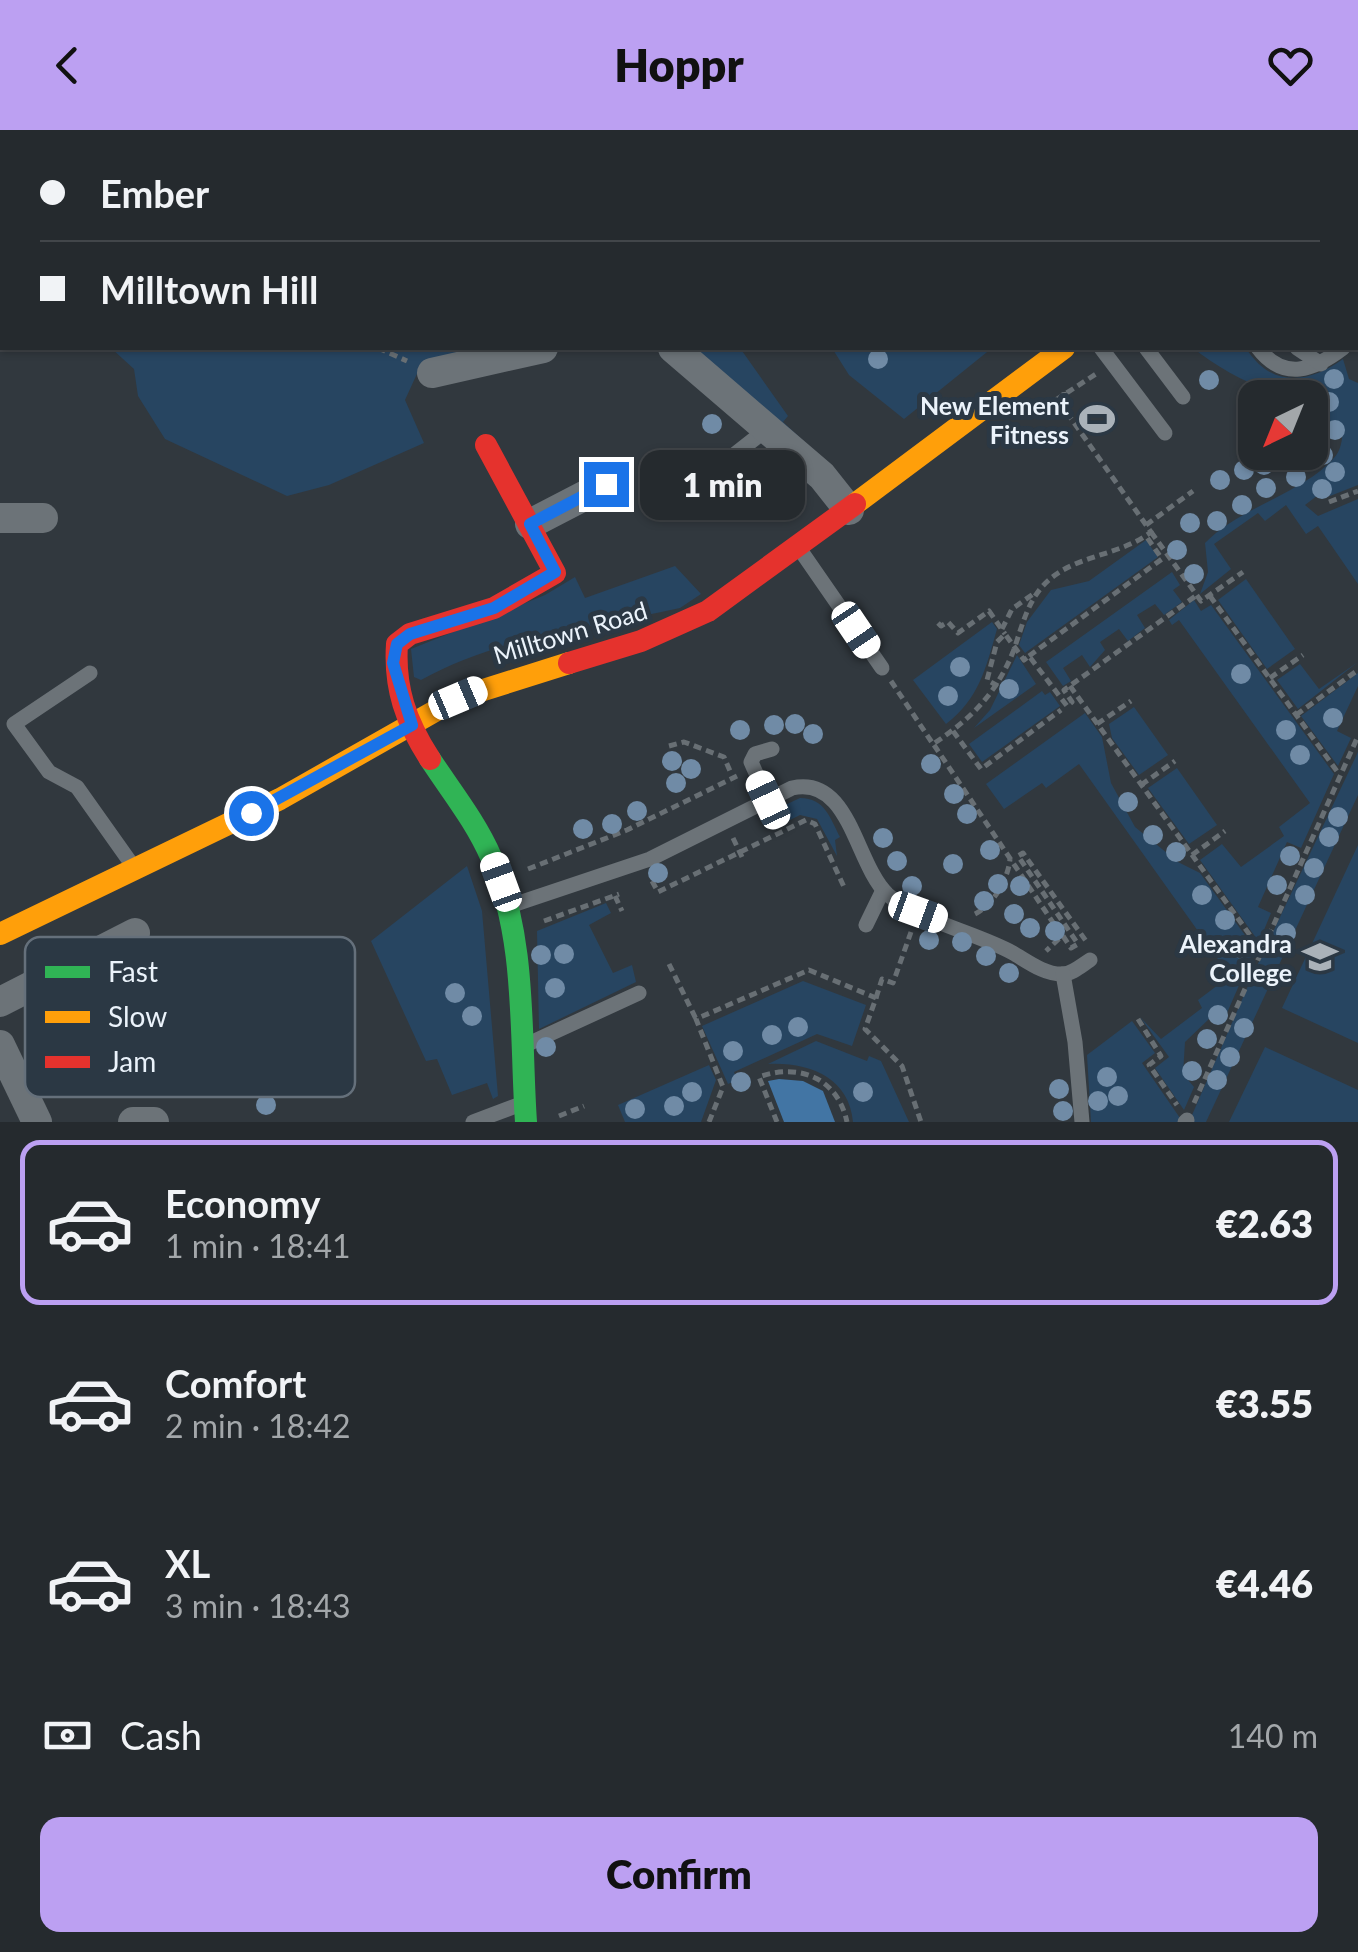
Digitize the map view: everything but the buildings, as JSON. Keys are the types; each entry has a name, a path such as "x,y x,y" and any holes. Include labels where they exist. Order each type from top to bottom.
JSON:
{"main road":[{"name":"Milltown Road","path":"0,934 280,799 480,689 676,628 799,548 1061,350"},
{"path":"486,445 555,572 494,608 410,634 397,644 393,663 412,725 432,764 520,904 520,1048 525,1112"}],"street":[{"path":"432,374 534,350"},
{"path":"675,350 822,476 848,510"},
{"path":"530,524 606,484"},
{"path":"0,518 43,518"},
{"path":"126,937 134,933"},
{"path":"0,1002 25,989"},
{"path":"0,1044 25,1097"},
{"path":"25,1097 37,1122"},
{"path":"132,1122 154,1122"}],"lane":[{"path":"1103,350 1165,433"},
{"path":"1148,350 1183,396"},
{"path":"1260,350 1273,364 1290,370 1321,364 1341,350"},
{"path":"1300,350 1321,364"},
{"path":"726,462 767,429"},
{"path":"799,548 882,668"},
{"path":"90,673 14,724 49,772 77,787 135,869"},
{"path":"768,800 754,768 755,754 772,749"},
{"path":"520,904 650,858 800,786 820,788 829,795 883,890 918,912 979,935 1040,968 1063,974 1090,960"},
{"path":"866,925 883,890"},
{"path":"1063,974 1075,1042 1082,1122"},
{"path":"520,1048 639,993"},
{"path":"473,1122 525,1112"}],"path":[{"path":"938,623 942,626 948,622 958,633 989,611 1024,660 1162,559 1146,525 1064,410 1066,394 1058,381"},
{"path":"1146,525 1193,491"},
{"path":"1329,502 1358,491"},
{"path":"998,686 987,680 997,642 1012,609 1076,562 1123,549 1149,534"},
{"path":"1149,534 1201,602 1243,572"},
{"path":"933,744 953,731 998,686 1042,588"},
{"path":"1029,656 1068,706 1072,702 1064,690 1197,595"},
{"path":"1210,596 1339,774"},
{"path":"1270,678 1303,655"},
{"path":"882,668 1062,936 1071,948 1078,944 1018,856 1023,853 1086,941"},
{"path":"1296,714 1358,670"},
{"path":"1070,686 1260,948"},
{"path":"1098,724 1131,701"},
{"path":"953,731 980,769 1061,710"},
{"path":"1186,1121 1260,948 1358,736"},
{"path":"668,746 684,742 724,757 733,778"},
{"path":"1141,784 1174,760"},
{"path":"520,904 523,871 626,830 754,768"},
{"path":"640,886 653,880 658,892 806,820 815,824 844,886"},
{"path":"1192,856 1225,831"},
{"path":"984,922 971,916 988,908 1009,871 1010,856"},
{"path":"532,925 628,891"},
{"path":"907,931 912,933 893,983 882,979 865,1029 902,1066 921,1122"},
{"path":"1032,946 1044,954 1049,944 1062,936"},
{"path":"668,964 696,1019 723,1087 709,1122"},
{"path":"696,1019 809,970 876,998"},
{"path":"1138,1019 1161,1056 1149,1065 1186,1121"},
{"path":"777,1122 759,1077 784,1071 818,1077 828,1084 838,1094 847,1122"},
{"path":"546,1121 584,1106"}],"shaded area":[{"path":"113,350 478,350 421,365 405,400 424,443 329,485 287,496 165,439 138,396 134,369"},
{"path":"690,350 741,350 788,416 783,422 823,459"},
{"path":"833,350 990,350 904,419 849,375"},
{"path":"1196,350 1248,350 1267,370 1291,378 1317,373 1343,359 1349,379 1358,383 1358,485 1330,496 1326,489 1305,505 1318,516 1358,499 1358,584 1318,526 1306,534 1286,505 1265,521 1258,513 1214,544 1231,569 1200,594 1208,572 1205,543 1235,520 1328,470 1342,442 1343,429 1328,420 1328,380 1244,380"},
{"path":"1146,540 1158,557 1025,653 1019,645 1027,622 1051,590 1089,581"},
{"path":"675,566 701,594 680,608 514,643 421,680 414,677 411,649 545,595 575,577 585,598"},
{"path":"1172,572 1180,585 1173,590 1182,602 1164,615 1155,604 1137,615 1145,628 1128,641 1119,629 1100,642 1105,650 1090,667 1082,655 1063,668 1071,681 1063,686 1046,662"},
{"path":"1246,579 1295,649 1267,669 1218,600"},
{"path":"1194,600 1201,611 1211,605 1334,774 1301,848 1287,842 1258,907 1271,913 1259,942 1200,860 1222,844 1241,867 1284,836 1279,827 1310,803 1179,620 1172,625 1169,620"},
{"path":"992,622 997,629 980,682 946,724 913,680"},
{"path":"1017,655 1036,684 974,728 990,710"},
{"path":"1358,662 1298,709 1277,680 1300,664 1319,689"},
{"path":"1358,673 1358,686 1337,731 1351,738 1338,766 1301,716"},
{"path":"1042,691 1045,695 1050,692 1060,706 982,762 969,744"},
{"path":"1134,707 1168,755 1139,775 1112,738 1109,724"},
{"path":"1085,713 1102,737 1111,783 1135,827 1178,862 1200,873 1255,949 1223,1022 1210,1018 1185,1042 1183,1074 1194,1087 1184,1110 1155,1068 1169,1057 1140,1017 1161,1039 1202,1008 1198,1000 1230,976 1079,764 1046,788 1042,783 1004,809 986,784"},
{"path":"1358,752 1358,795 1206,1122 1189,1122 1254,972"},
{"path":"1177,768 1217,825 1189,844 1148,788"},
{"path":"800,798 815,801 830,816 840,837 835,840 837,856 817,819 800,815 774,828 766,814"},
{"path":"1358,845 1358,1043 1282,1008"},
{"path":"467,866 482,911 498,1096 493,1099 487,1083 452,1095 437,1059 426,1061 371,941"},
{"path":"606,903 611,913 589,925 613,973 632,965 636,982 539,1029 537,931"},
{"path":"803,981 866,1005 852,1046 817,1034 734,1072 737,1080 728,1084 702,1026"},
{"path":"1132,1021 1155,1053 1142,1063 1180,1118 1178,1122 1091,1122 1087,1055"},
{"path":"816,1041 867,1061 869,1056 881,1061 909,1122 853,1122 844,1094 824,1075 798,1066 768,1064"},
{"path":"1265,1047 1358,1090 1358,1122 1229,1122"},
{"path":"709,1065 716,1080 701,1122 625,1122 618,1105"},
{"path":"768,1081 803,1081 823,1091 835,1122 784,1122"}],"traffic: fast":[{"path":"430,759 478,831 503,888 520,987 526,1122"}],"traffic: slow":[{"path":"855,504 1061,350"},
{"path":"0,934 280,799 458,698 569,663"}],"traffic: jam":[{"path":"430,759 403,704 397,644 410,634 494,608 555,573 486,445"},
{"path":"569,663 641,641 708,611 855,504"}],"place":[{"name":"New Element Fitness","path":"1097,419"},
{"name":"Alexandra College","path":"1320,957"}],"route":[{"path":"251,813 412,725 393,663 397,644 410,634 494,608 555,572 530,524 606,484"}]}
